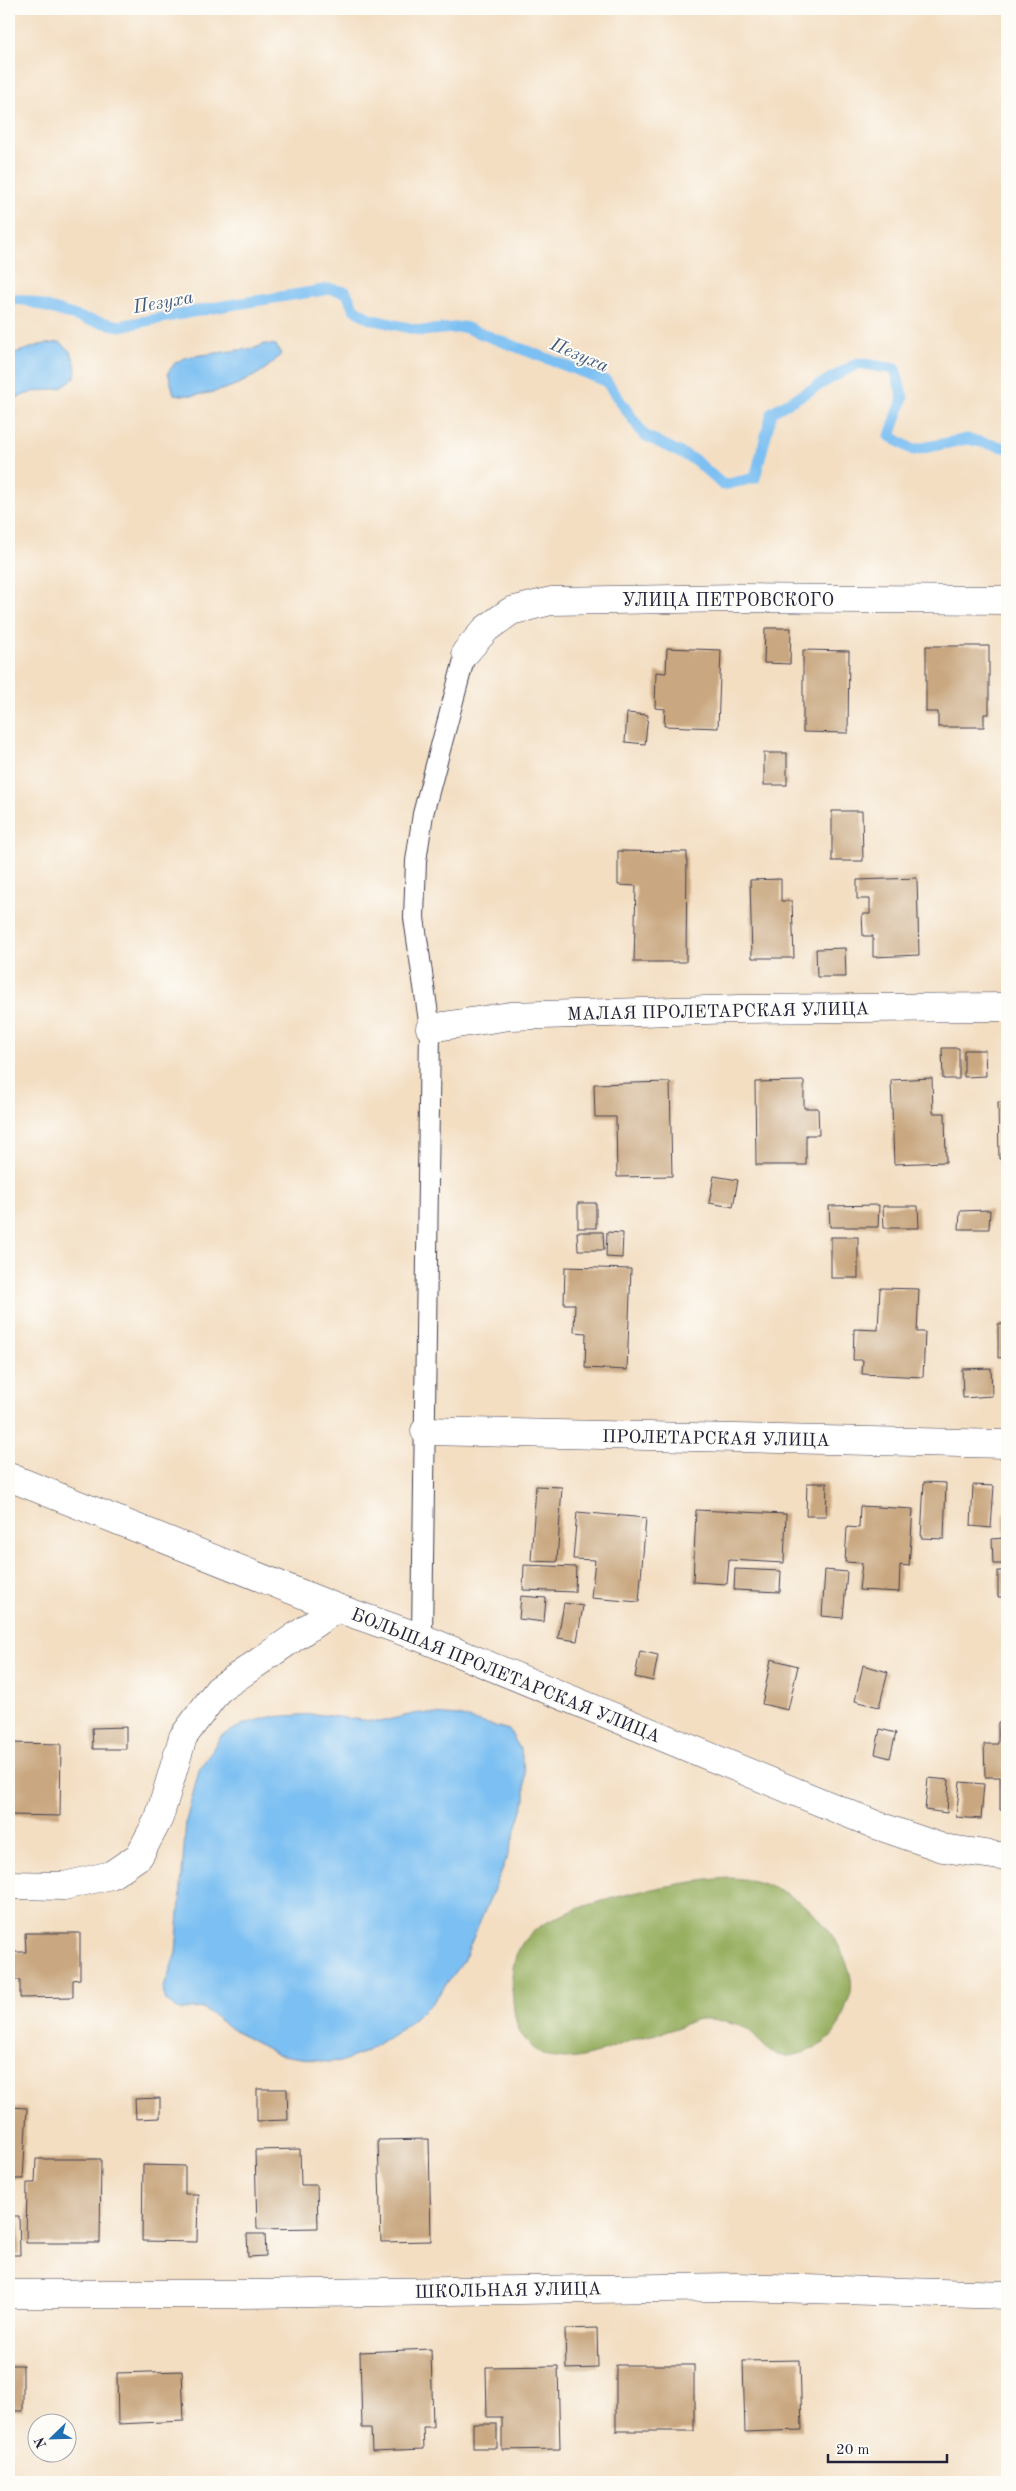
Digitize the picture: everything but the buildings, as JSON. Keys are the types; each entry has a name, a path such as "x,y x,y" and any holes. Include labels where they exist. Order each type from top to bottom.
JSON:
{"street":[{"name":"УЛИЦА ПЕТРОВСКОГО","path":"466,652 486,629 511,611 551,601 738,598 1007,600"},
{"name":"МАЛАЯ ПРОЛЕТАРСКАЯ УЛИЦА","path":"430,1028 520,1016 739,1008 1007,1007"},
{"name":"ПРОЛЕТАРСКАЯ УЛИЦА","path":"425,1431 1007,1444"},
{"name":"БОЛЬШАЯ ПРОЛЕТАРСКАЯ УЛИЦА","path":"9,1477 337,1608 422,1638 876,1825 943,1848 1007,1857"},
{"path":"9,1885 64,1886 102,1878 111,1875 139,1856 160,1818 183,1737 218,1690 337,1608"},
{"name":"ШКОЛЬНАЯ УЛИЦА","path":"9,2294 240,2294 735,2287 1007,2295"}],"lane":[{"path":"422,1638 430,1028 414,918 416,861 423,814 466,652"}],"green space":[{"path":"729,1878 765,1884 798,1901 812,1912 836,1941 849,1970 851,1987 850,1996 840,2023 829,2039 804,2053 780,2056 767,2049 754,2034 740,2025 701,2019 666,2032 637,2038 591,2055 577,2058 549,2057 537,2051 525,2040 518,2028 515,2015 512,1976 517,1953 523,1942 538,1928 560,1916 619,1896 681,1884"}],"water":[{"path":"60,342 73,357 76,366 75,377 61,388 33,392 9,400 9,355 40,345"},
{"path":"265,344 276,345 281,354 272,363 247,380 217,391 187,395 174,394 168,372 175,363 186,357 255,348"},
{"path":"418,1713 459,1716 509,1730 521,1751 525,1775 525,1800 507,1858 463,1962 433,2002 403,2028 367,2051 343,2061 327,2062 276,2054 233,2030 203,2008 179,2010 166,2001 163,1990 176,1953 186,1821 199,1770 221,1736 244,1724 270,1717 315,1714 379,1722"}],"waterway":[{"name":"Пезуха","path":"9,299 25,300 85,319 120,326 218,307 330,289 346,292 354,309 370,319 422,331 464,327 606,381 644,435 695,460 723,485 755,478 772,412 858,363 895,369 903,398 890,436 913,450 967,439 1007,448"}]}
